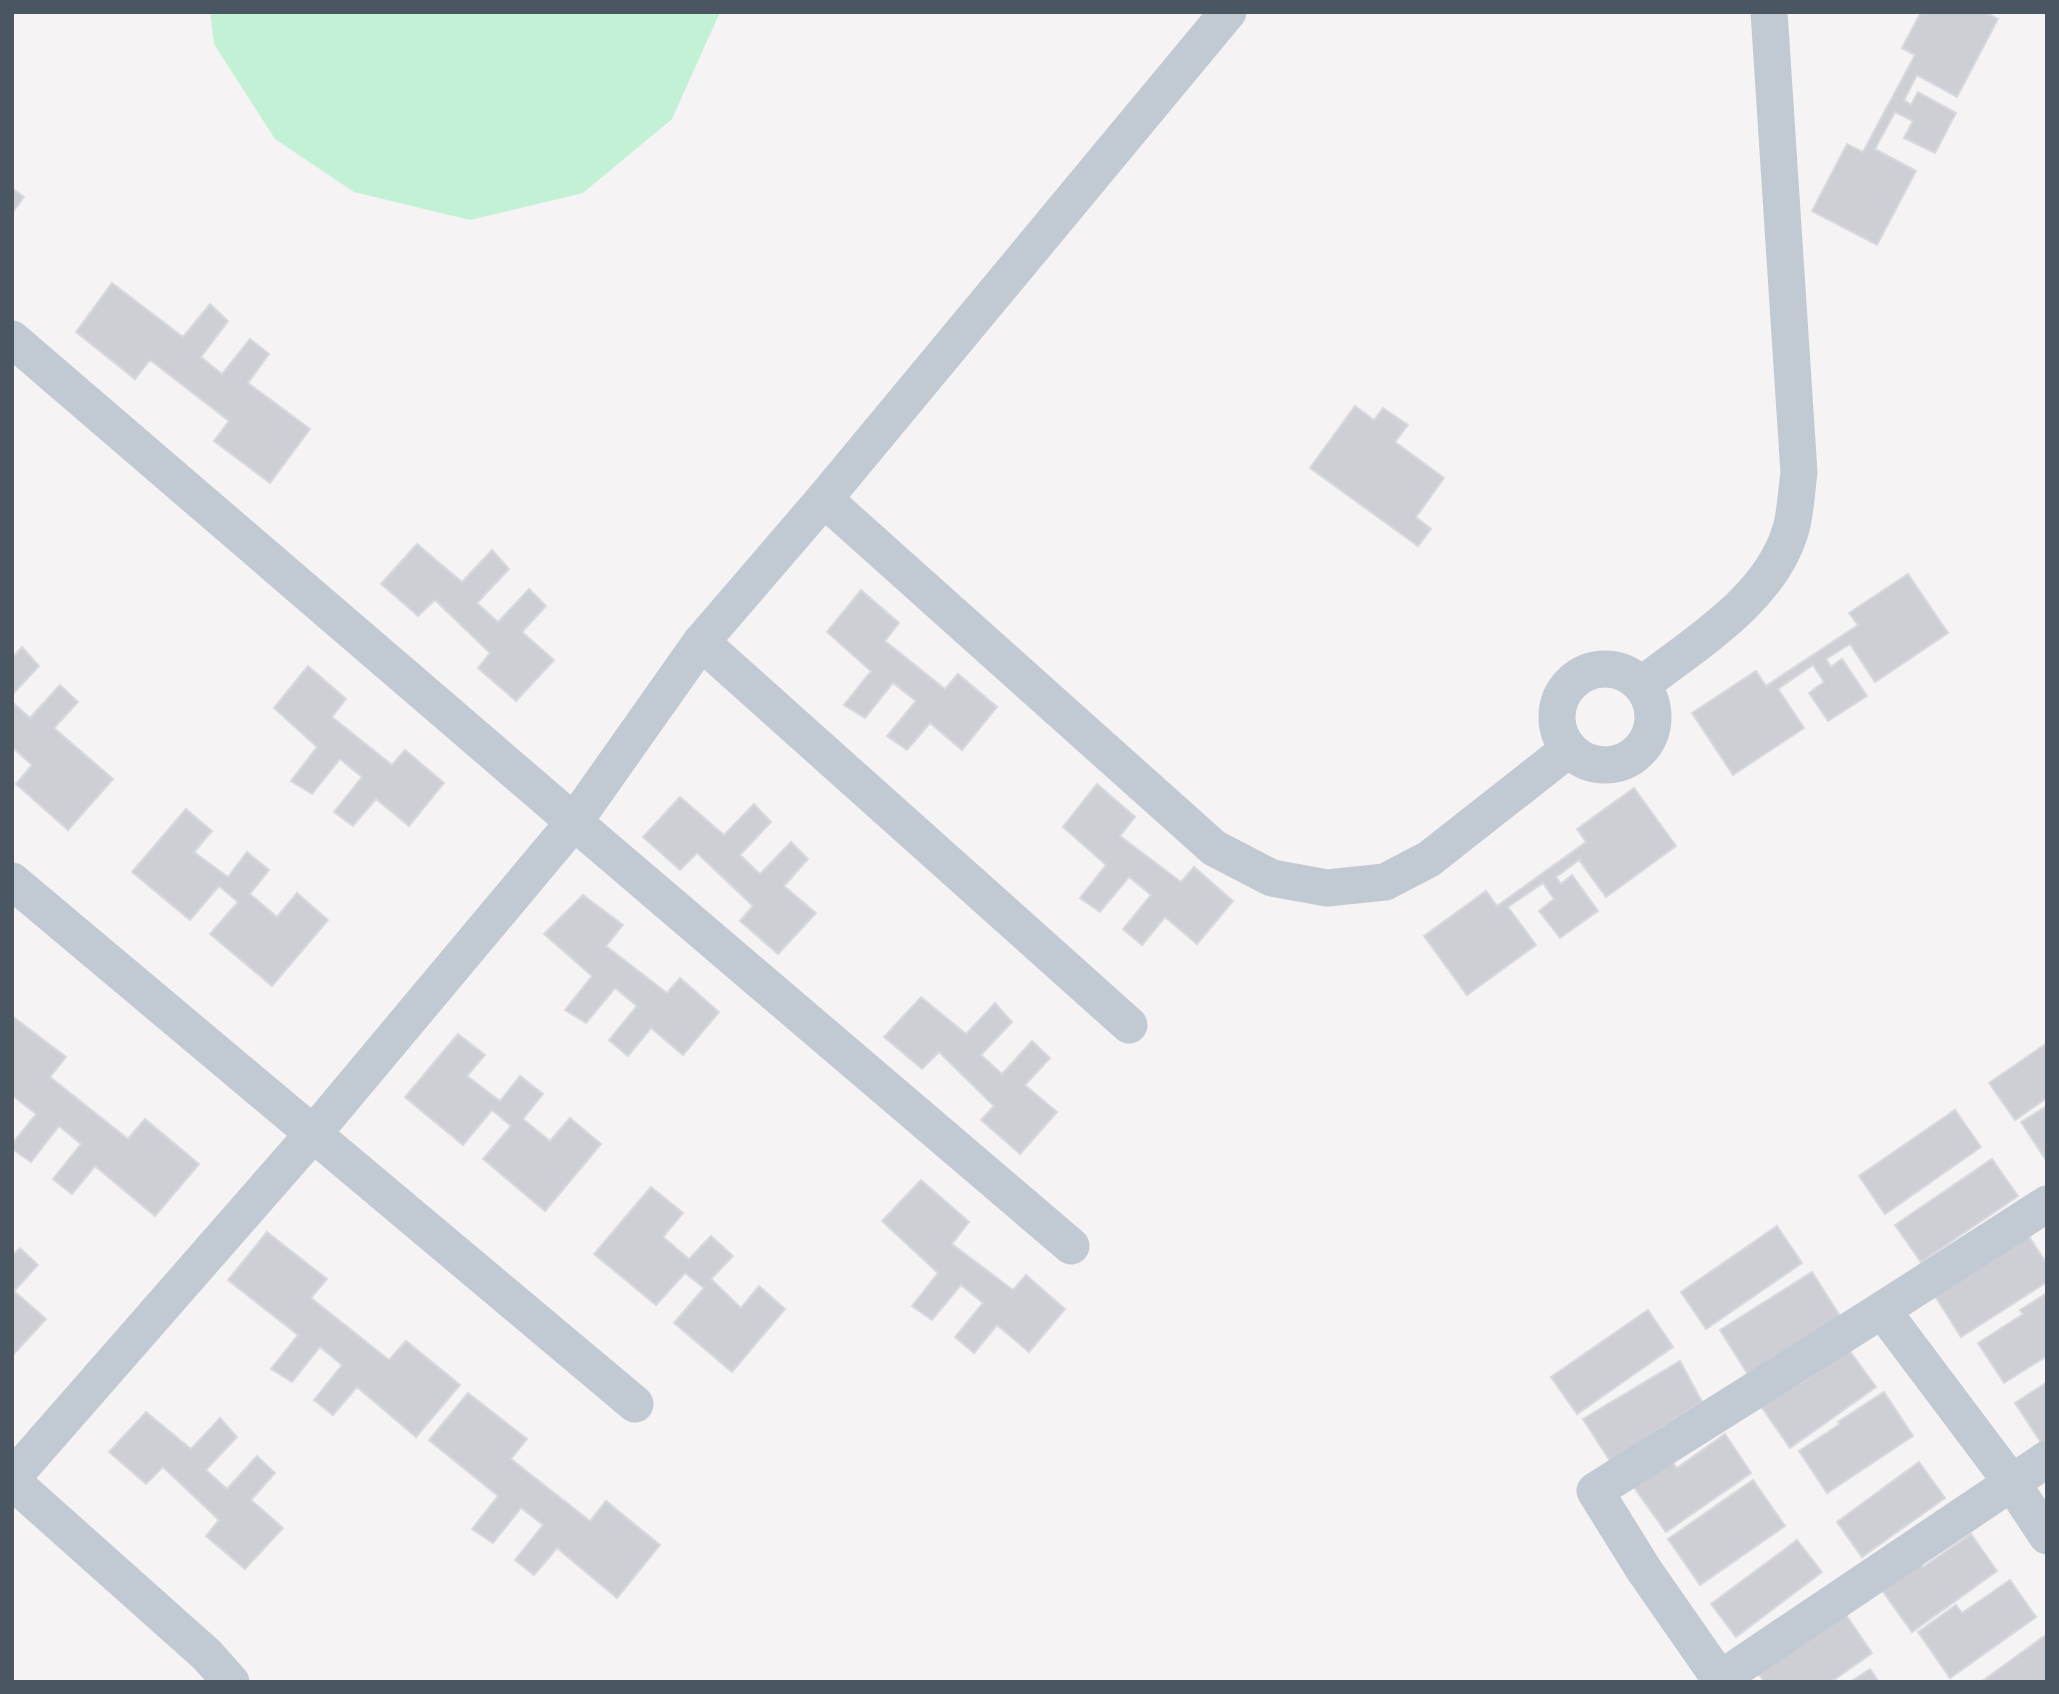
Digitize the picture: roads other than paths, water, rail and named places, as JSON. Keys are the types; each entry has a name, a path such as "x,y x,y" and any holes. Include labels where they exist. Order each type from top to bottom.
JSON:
{"street":[{"path":"231,1682 207,1655 12,1479 313,1135 574,822 701,642 824,499 1228,12"},
{"path":"1642,685 1740,608 1771,574 1790,532 1799,473 1769,12"},
{"path":"12,339 1071,1247"},
{"path":"824,499 1214,848 1272,878 1327,888 1385,882 1429,859 1569,749"},
{"path":"701,642 1129,1025"},
{"path":"1595,669 1612,669 1629,674 1642,685 1651,699 1654,716 1644,747 1631,758 1615,764 1598,765 1582,759 1569,749 1560,734 1557,718 1559,701 1567,687 1580,675 1595,669"},
{"path":"12,881 635,1404"},
{"path":"2047,1204 1595,1491 1644,1570 1721,1680 2047,1459"},
{"path":"1882,1310 2012,1483 2047,1536"}]}
